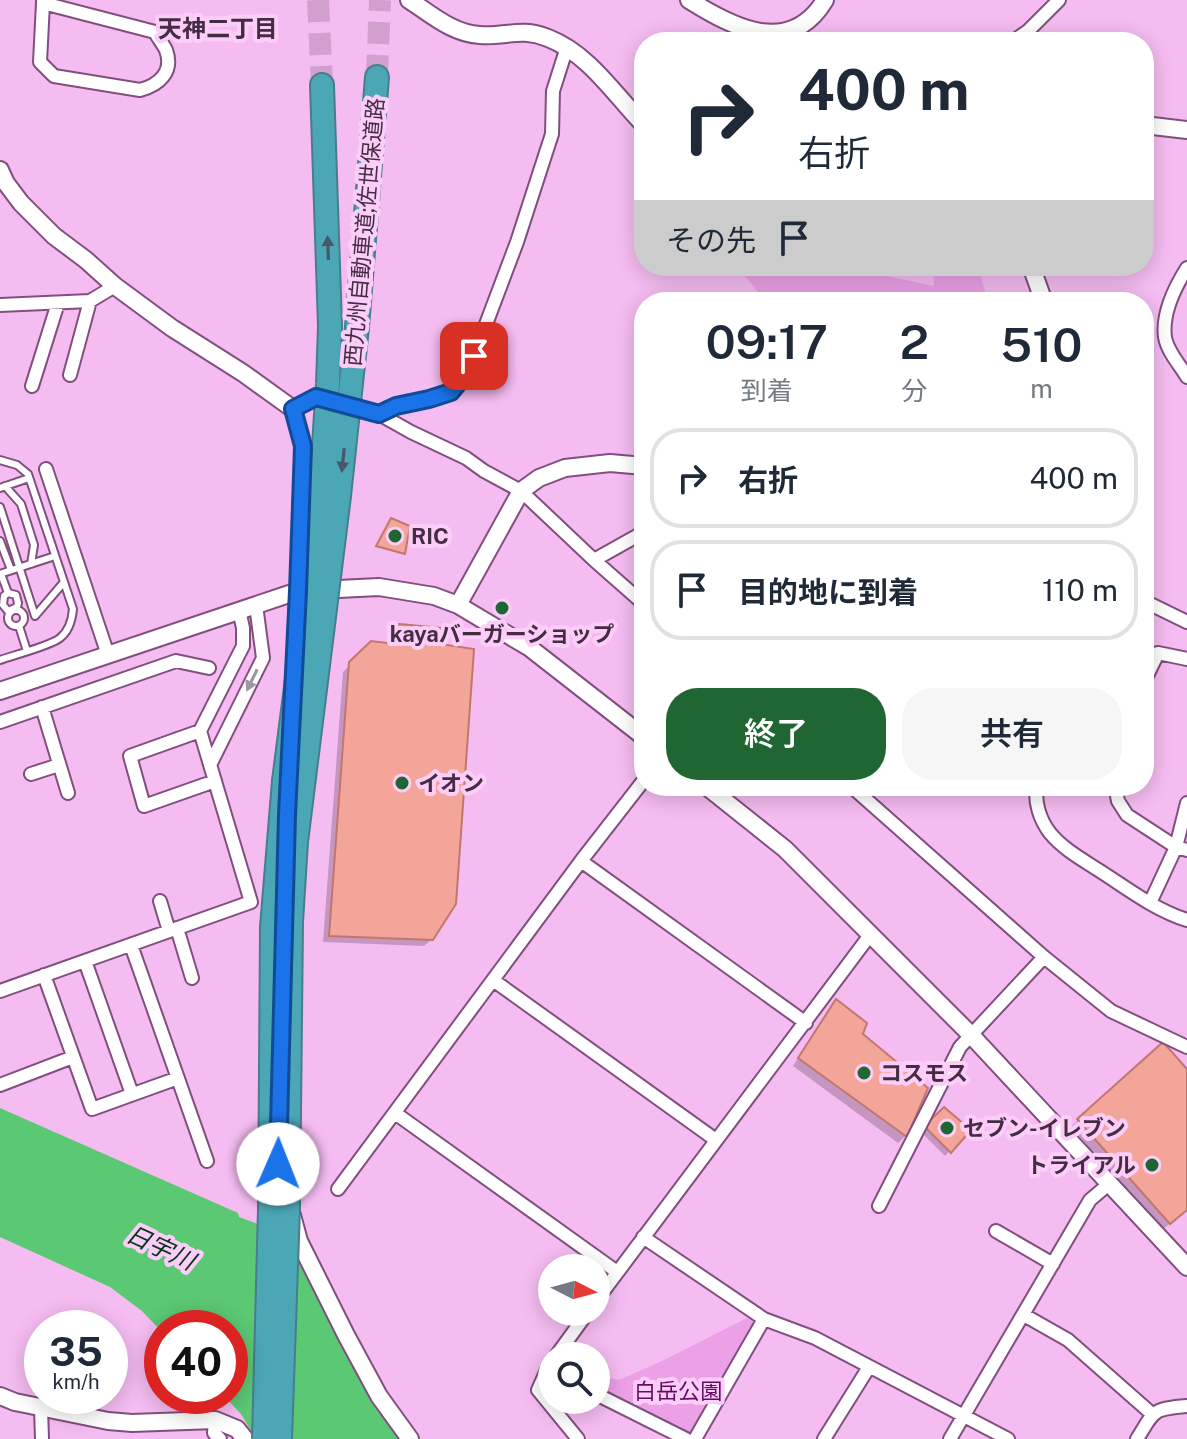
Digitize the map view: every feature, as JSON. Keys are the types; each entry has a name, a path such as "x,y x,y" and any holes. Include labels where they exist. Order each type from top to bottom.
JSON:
{"highway":[{"name":"西九州自動車道;佐世保道路","path":"281,1439 288,1208 291,922 296,842 357,327 377,77"},
{"name":"西九州自動車道;佐世保道路","path":"264,1439 269,1286 272,927 276,854 321,491 328,384 330,326 322,85"}],"street":[{"path":"409,0 456,30 481,35 523,32 567,47 582,57 634,114"},
{"path":"689,0 733,26 762,32"},
{"path":"780,32 804,24 825,0"},
{"path":"1027,32 1059,0"},
{"path":"43,1 155,32 166,52 168,68 164,76 152,87 140,90 54,76 40,62 43,1"},
{"path":"379,414 396,406 451,392 464,376 517,242 552,134 553,91 567,47"},
{"path":"1154,126 1187,130"},
{"path":"0,170 21,203 54,236 115,286 293,409 303,446 287,815 278,1164 277,1398 281,1439"},
{"path":"1187,268 1167,311 1165,336 1168,347 1187,377"},
{"path":"0,305 90,301 115,286"},
{"path":"70,375 90,301"},
{"path":"32,386 58,303"},
{"path":"293,409 316,397 379,414 466,458 521,491 634,595"},
{"path":"458,605 521,491 539,478 565,468 610,463 634,465"},
{"path":"46,469 108,655"},
{"path":"594,560 634,538"},
{"path":"0,691 298,591 379,587 434,596 458,605 530,648 634,729"},
{"path":"210,765 263,658 256,605"},
{"path":"1154,606 1187,622"},
{"path":"0,991 251,902 200,731 243,646 239,610"},
{"path":"1154,661 1158,653 1187,659"},
{"path":"0,722 176,661 209,668"},
{"path":"42,707 68,793"},
{"path":"200,731 130,756 144,806 215,781"},
{"path":"31,774 59,765"},
{"path":"338,1189 634,793"},
{"path":"719,796 785,849 971,1035 1187,1267"},
{"path":"862,796 1044,957 1111,1011 1187,1047"},
{"path":"1037,796 1039,812 1050,833 1067,850 1150,903 1187,920"},
{"path":"1117,796 1127,815 1181,848"},
{"path":"1150,903 1181,848 1187,803"},
{"path":"581,861 806,1023"},
{"path":"160,901 192,978"},
{"path":"610,1282 870,935"},
{"path":"131,945 207,1161"},
{"path":"879,1206 960,1047 1044,957"},
{"path":"85,961 132,1094"},
{"path":"44,975 92,1109 178,1078"},
{"path":"493,980 716,1140"},
{"path":"0,1085 73,1057"},
{"path":"395,1113 617,1272"},
{"path":"278,1164 299,1241 379,1396 410,1439"},
{"path":"950,1439 1090,1200 1110,1183"},
{"path":"996,1231 1053,1264"},
{"path":"643,1237 764,1319 815,1338 1008,1439"},
{"path":"1024,1315 1068,1340 1152,1414"},
{"path":"695,1439 764,1319"},
{"path":"824,1439 869,1367"},
{"path":"0,1396 24,1404"},
{"path":"610,1401 686,1439"},
{"path":"1137,1439 1152,1414 1160,1408 1187,1406"},
{"path":"41,1414 42,1439"},
{"path":"75,1414 120,1422 215,1420 237,1429 245,1439"},
{"path":"558,1414 578,1439"},
{"path":"215,1420 214,1433 220,1439"}],"lane":[{"path":"0,460 17,465 28,476 73,609 67,630 58,640 2,659 0,648"},
{"path":"31,564 34,545 21,504 2,487 46,469"},
{"path":"0,507 35,616 64,582"},
{"path":"29,531 45,525"},
{"path":"0,542 11,570"},
{"path":"8,593 1,574 55,556"},
{"path":"8,593 2,605 5,609 13,610 18,610 23,615 19,626 13,626 8,620 9,613 13,610 17,607 18,599 16,595 8,593"},
{"path":"19,626 27,651"}],"green space":[{"path":"745,276 885,276 934,286 934,276 981,276 985,292 758,292"},
{"name":"白岳公園","path":"751,1316 757,1321 692,1434 610,1393 610,1378 619,1380"}],"water":[{"name":"日宇川","path":"0,1108 238,1213 239,1217 283,1233 295,1250 354,1370 400,1439 256,1439 241,1414 248,1414 248,1310 144,1310 144,1313 110,1287 0,1237"}],"building":[{"name":"RIC","path":"391,518 410,526 405,554 376,546"},
{"name":"イオン","path":"399,624 441,628 440,644 474,649 456,904 433,940 329,936 349,662 371,641 395,644"},
{"name":"コスモス","path":"836,999 867,1023 863,1034 928,1088 907,1137 798,1058"},
{"name":"トライアル","path":"1163,1042 1187,1069 1187,1210 1170,1224 1077,1119"},
{"name":"セブン-イレブン","path":"944,1107 971,1130 951,1153 924,1126"}],"tunnel":[{"path":"318,0 322,85"},
{"path":"377,77 380,0"}],"place":[{"name":"RIC","path":"395,536"},
{"name":"kayaバーガーショップ","path":"502,608"},
{"name":"イオン","path":"402,783"},
{"name":"コスモス","path":"864,1073"},
{"name":"セブン-イレブン","path":"947,1128"},
{"name":"トライアル","path":"1152,1165"}],"district":[{"name":"天神二丁目","path":"218,28"}],"route":[{"path":"278,1164 287,815 303,446 293,409 316,397 379,414 396,406 451,392 474,356"}]}
